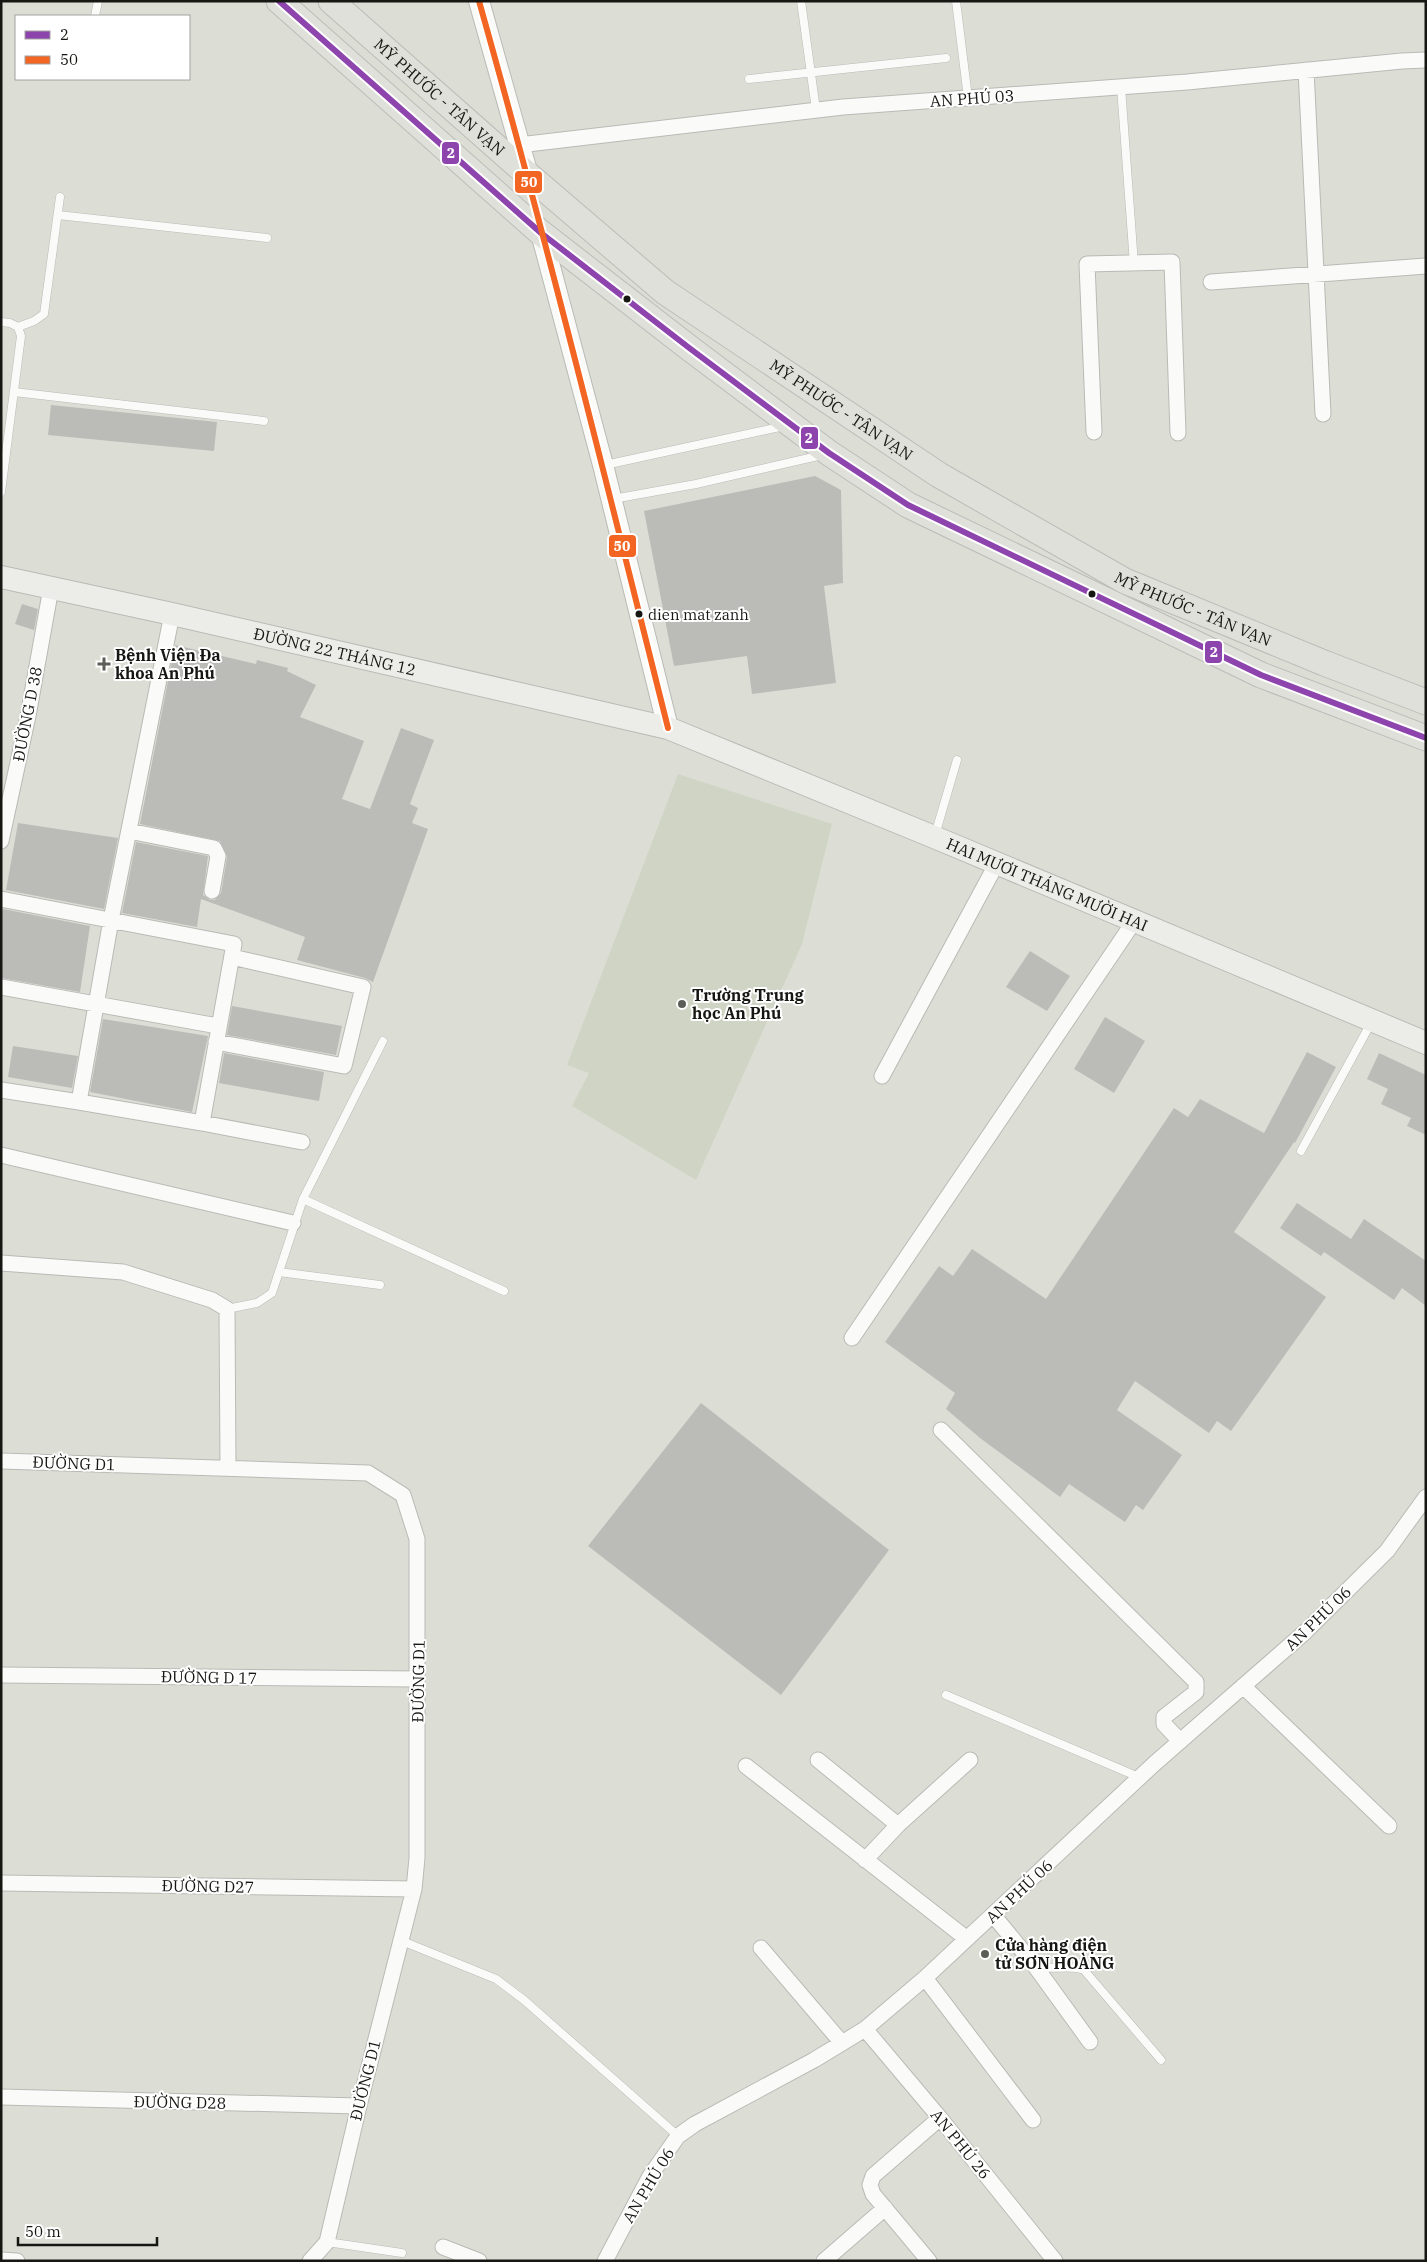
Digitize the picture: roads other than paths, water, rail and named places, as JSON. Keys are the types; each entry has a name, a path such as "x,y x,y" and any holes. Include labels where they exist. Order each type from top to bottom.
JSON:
{"main road":[{"name":"MỸ PHƯỚC - TÂN VẠN","path":"279,1 541,233 829,453 908,505 1261,675 1426,738"},
{"name":"MỸ PHƯỚC - TÂN VẠN","path":"331,1 528,175 665,292 939,475 1125,581 1315,659 1426,702"},
{"path":"528,175 541,233"},
{"name":"ĐƯỜNG 22 THÁNG 12","path":"1,577 172,614 668,728"},
{"name":"HAI MƯƠI THÁNG MƯỜI HAI","path":"668,728 1135,920 1426,1043"}],"street":[{"path":"479,1 528,175"},
{"name":"AN PHÚ 03","path":"519,145 816,110 1121,87 1426,60"},
{"path":"1306,70 1323,414"},
{"path":"541,233 603,465 668,728"},
{"path":"1094,432 1087,264 1172,262 1178,433"},
{"path":"1211,282 1426,266"},
{"name":"ĐƯỜNG D 38","path":"1,840 28,716 51,588"},
{"path":"78,1102 111,920 172,614"},
{"path":"129,830 214,848 218,856 212,891"},
{"path":"882,1076 997,863"},
{"path":"1,899 234,944 202,1123"},
{"path":"852,1338 1135,920"},
{"path":"216,1042 344,1066 364,987 232,957"},
{"path":"1,987 218,1026"},
{"path":"1,1090 202,1123 302,1142"},
{"path":"1,1155 294,1223"},
{"path":"1,1263 123,1272 212,1300 227,1309 228,1468"},
{"path":"941,1430 1196,1682 1196,1692 1164,1717 1164,1724 1180,1741"},
{"name":"ĐƯỜNG D1","path":"1,1461 368,1473 404,1495 417,1539 419,1606 417,1858 414,1889 402,1941 389,1984 327,2242 310,2261"},
{"name":"AN PHÚ 06","path":"605,2261 650,2176 678,2136 695,2124 865,2029 925,1978 994,1916 1180,1741 1305,1632 1387,1551 1426,1497"},
{"name":"ĐƯỜNG D 17","path":"1,1675 417,1679"},
{"path":"1243,1686 1389,1826"},
{"path":"818,1760 898,1825"},
{"path":"864,1860 898,1825 970,1760"},
{"path":"746,1766 967,1939"},
{"name":"ĐƯỜNG D27","path":"1,1883 414,1889"},
{"path":"994,1916 1035,1966 1090,2042"},
{"path":"761,1948 842,2043"},
{"path":"925,1978 1033,2120"},
{"name":"AN PHÚ 26","path":"865,2029 940,2118 1055,2261"},
{"name":"ĐƯỜNG D28","path":"1,2097 359,2106"},
{"path":"929,2261 873,2194 870,2185 873,2176 940,2118"},
{"path":"824,2261 886,2208"},
{"path":"443,2247 479,2261"},
{"path":"1,2260 17,2261"}],"lane":[{"path":"95,15 98,1"},
{"path":"801,1 816,110"},
{"path":"956,1 968,98"},
{"path":"749,79 946,58"},
{"path":"1121,87 1134,264"},
{"path":"18,327 34,321 44,314 60,197"},
{"path":"58,216 267,238"},
{"path":"1,322 10,322 18,327 21,336 4,452 1,492"},
{"path":"14,392 264,421"},
{"path":"603,465 791,424"},
{"path":"611,500 696,484 829,453"},
{"path":"934,837 957,760"},
{"path":"1301,1150 1372,1021"},
{"path":"227,1309 257,1303 272,1293 302,1199 384,1041"},
{"path":"302,1199 504,1291"},
{"path":"280,1272 380,1286"},
{"path":"946,1695 1141,1778"},
{"path":"402,1941 496,1979 524,2000 678,2136"},
{"path":"1035,1966 1054,1970 1077,1967 1084,1970 1161,2060"},
{"path":"327,2242 402,2253"}],"place":[{"name":"dien mat zanh","path":"639,614"},
{"name":"Bệnh Viện Đa khoa An Phú","path":"104,664"},
{"name":"Trường Trung học An Phú","path":"682,1004"},
{"name":"Cửa hàng điện tử SƠN HOÀNG","path":"985,1954"}]}
